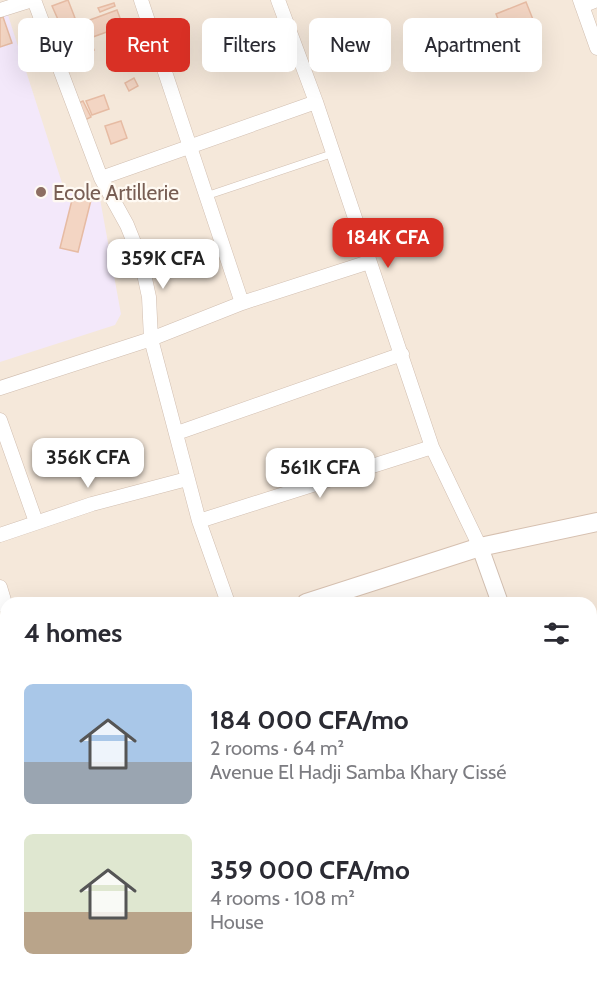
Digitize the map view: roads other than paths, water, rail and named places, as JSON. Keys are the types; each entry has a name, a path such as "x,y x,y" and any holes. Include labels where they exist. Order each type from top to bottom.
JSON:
{"main road":[{"path":"325,597 480,547 597,522"}],"street":[{"path":"0,10 33,0 101,178 127,225 141,260 149,297 151,339 199,521 226,597"},
{"path":"141,0 242,303"},
{"path":"278,0 334,153 432,447 480,547 498,597"},
{"path":"597,0 581,3 597,48"},
{"path":"101,178 316,102"},
{"path":"0,388 151,339 242,303 369,262"},
{"path":"177,433 402,354"},
{"path":"0,420 36,522"},
{"path":"199,521 432,447"},
{"path":"0,535 92,504 187,479"}],"lane":[{"path":"206,196 334,153"}],"place":[{"name":"Ecole Artillerie","path":"41,192"}]}
